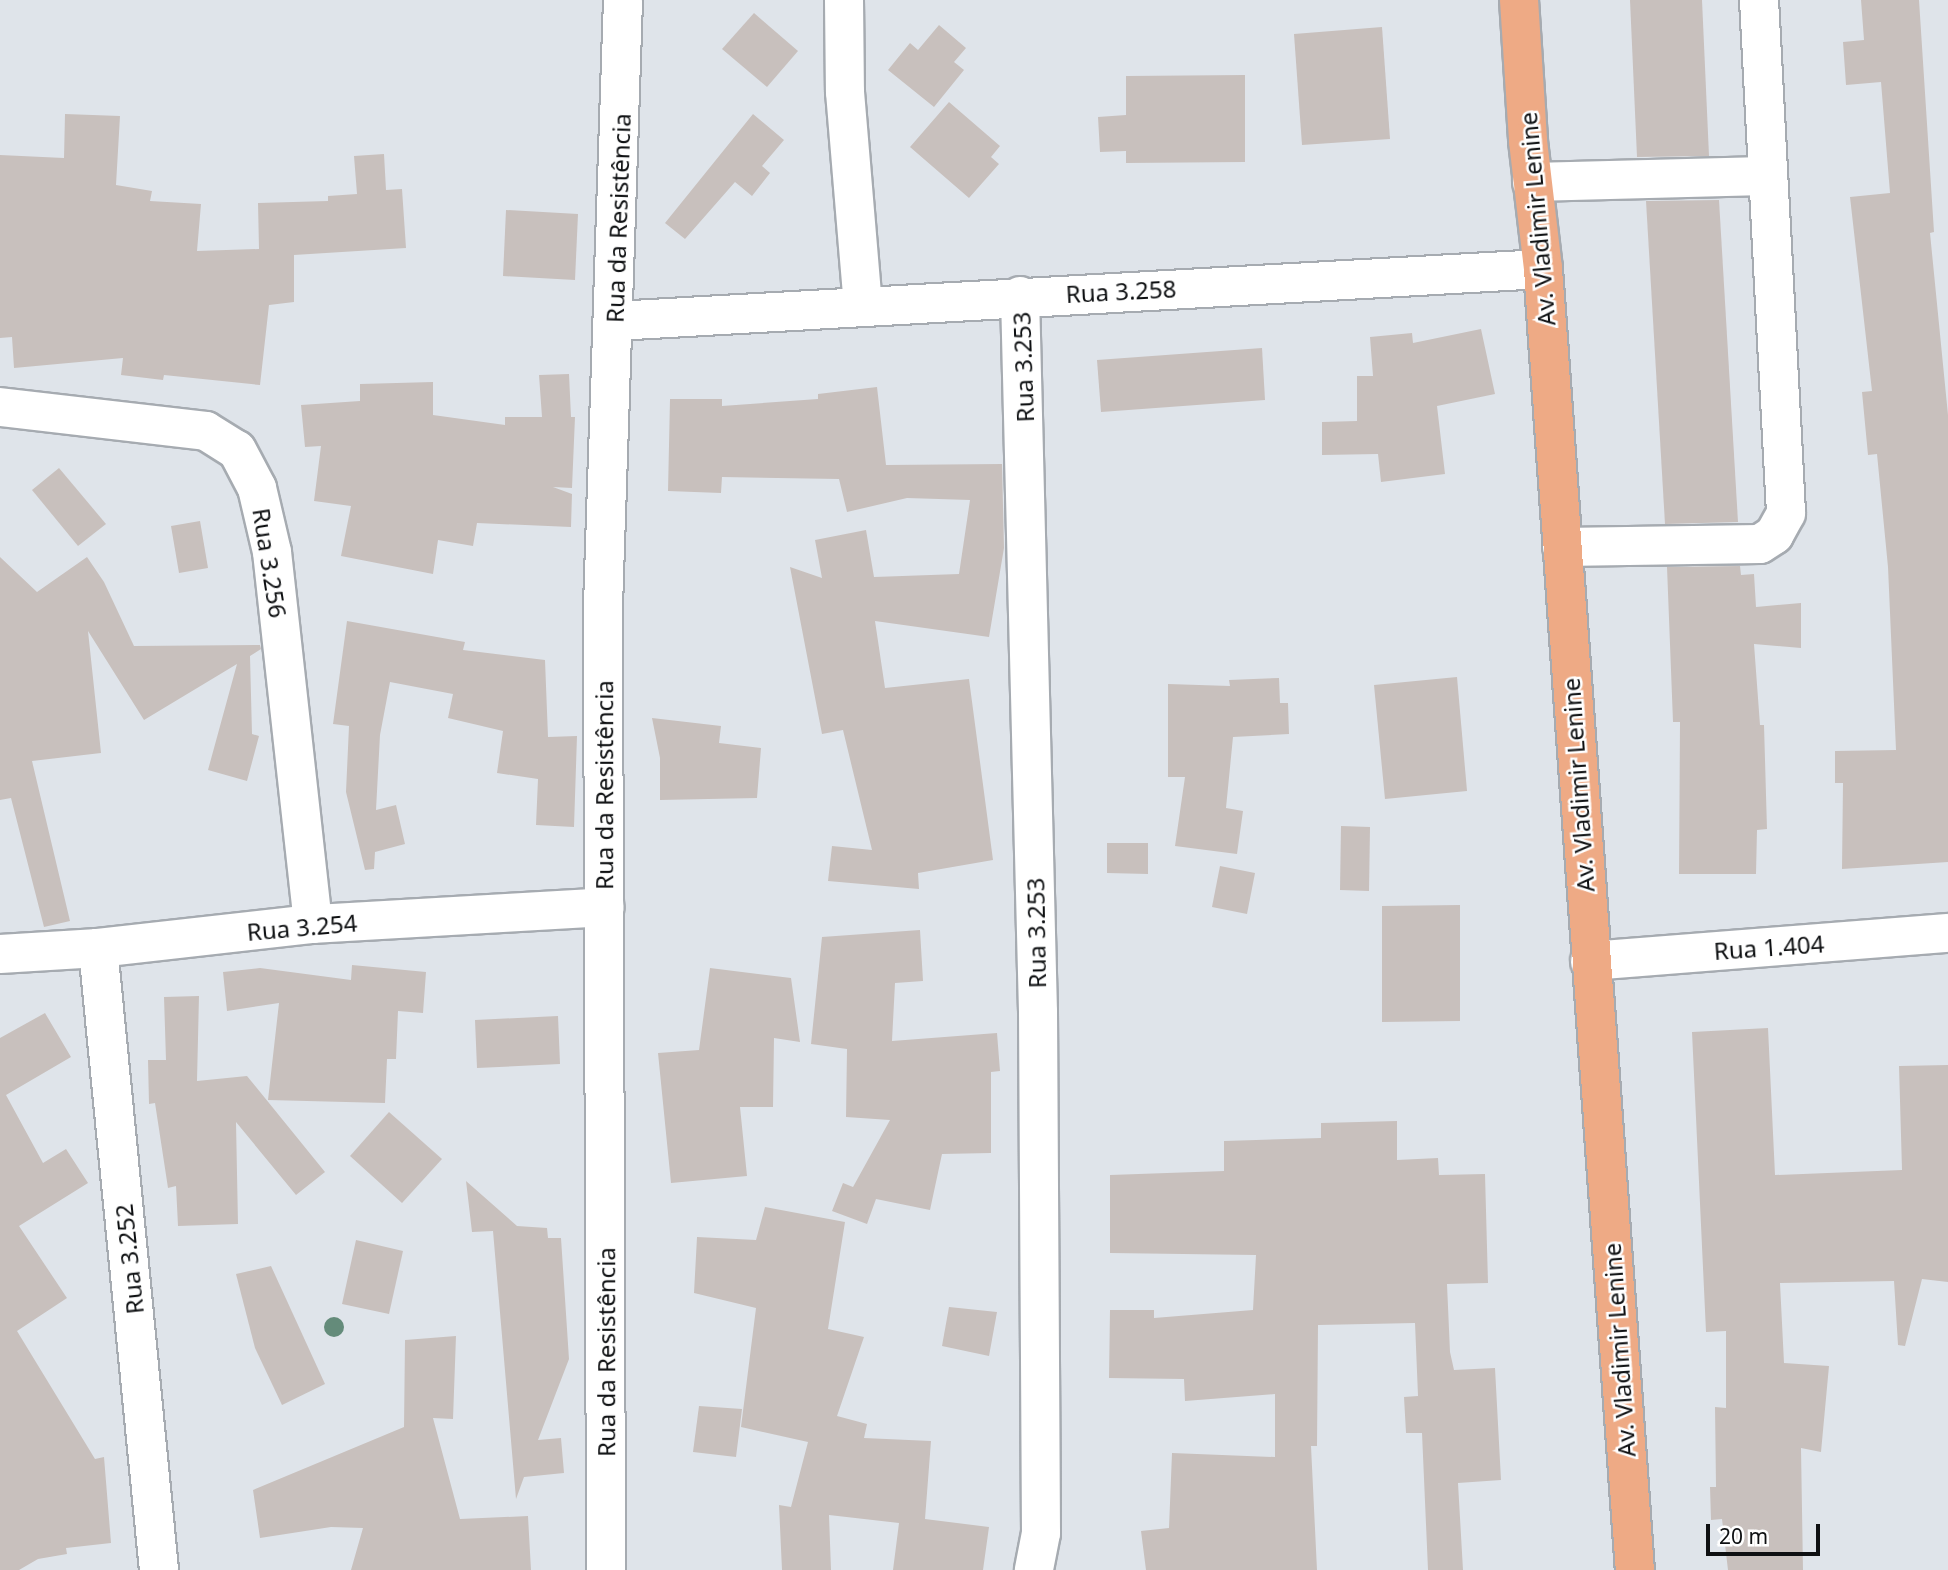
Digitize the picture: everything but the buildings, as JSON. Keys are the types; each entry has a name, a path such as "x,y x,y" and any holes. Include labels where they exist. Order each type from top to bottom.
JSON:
{"main road":[{"name":"Av. Vladimir Lenine","path":"1520,0 1532,182 1543,270 1635,1570"}],"street":[{"name":"Rua da Resistência","path":"606,1570 603,606 615,321 623,0"},
{"path":"844,0 845,92 863,306"},
{"path":"1562,547 1760,544 1774,535 1786,513 1786,459 1765,176 1759,0"},
{"path":"1532,182 1765,176"},
{"name":"Rua 3.258","path":"615,321 1020,296 1543,270"},
{"name":"Rua 3.253","path":"1020,296 1038,1012 1041,1533 1034,1570"},
{"name":"Rua 3.256","path":"0,407 206,431 237,450 257,488 272,552 313,924"},
{"name":"Rua 3.254","path":"0,954 98,948 313,924 605,907"},
{"name":"Rua 1.404","path":"1590,961 1948,933"},
{"name":"Rua 3.252","path":"98,948 159,1570"}]}
